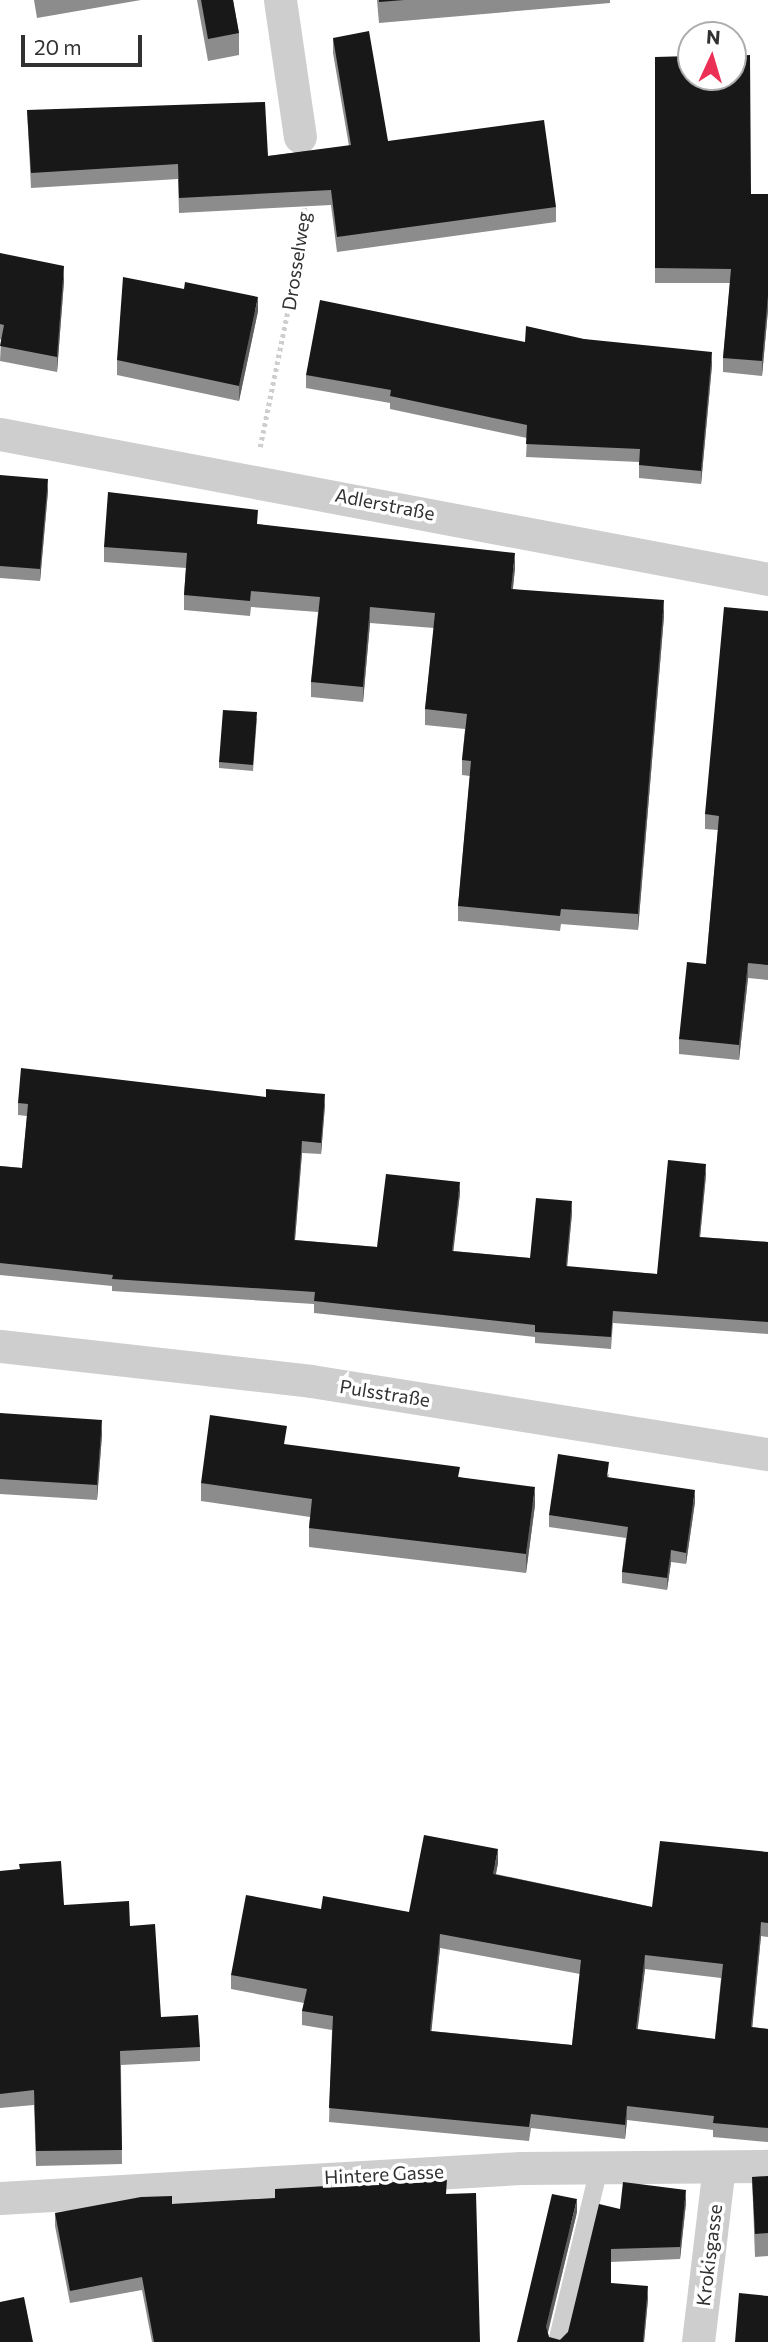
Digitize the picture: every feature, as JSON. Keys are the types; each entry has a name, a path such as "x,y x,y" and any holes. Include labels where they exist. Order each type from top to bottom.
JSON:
{"street":[{"path":"280,0 300,137"},
{"name":"Adlerstraße","path":"0,434 254,479 768,579"},
{"name":"Pulsstraße","path":"0,1346 311,1381 768,1454"},
{"name":"Hintere Gasse","path":"0,2198 281,2179 599,2168 768,2166"},
{"name":"Krokisgasse","path":"698,2342 719,2167"}],"lane":[{"path":"556,2342 599,2168"}],"path":[{"name":"Drosselweg","path":"254,479 305,225 300,137"}],"building":[{"path":"201,0 233,0 239,33 208,39"},
{"path":"369,31 388,141 544,120 556,207 337,237 331,190 179,198 178,164 31,173 27,110 265,102 268,156 351,145 333,38"},
{"path":"747,55 750,55 751,194 768,194 768,296 762,361 723,358 731,269 655,268 655,57 677,56 677,91 747,91"},
{"path":"0,253 64,266 57,357 0,346 4,325 0,324"},
{"path":"123,277 184,289 185,282 258,297 239,386 117,360"},
{"path":"320,300 525,342 526,326 584,339 712,352 701,471 639,465 640,449 526,444 527,425 390,396 391,390 306,375"},
{"path":"0,475 48,479 40,569 0,566"},
{"path":"108,492 258,510 257,524 515,553 511,589 664,600 638,914 561,909 560,916 458,906 471,761 462,760 467,714 425,709 435,613 370,607 363,687 311,682 320,597 251,591 250,601 184,595 187,553 104,547"},
{"path":"724,607 768,611 768,965 748,963 739,1045 679,1039 687,962 706,964 719,816 705,814"},
{"path":"223,710 257,712 253,765 219,762"},
{"path":"21,1068 266,1097 266,1089 325,1094 321,1143 302,1141 294,1240 377,1247 386,1174 460,1182 452,1251 530,1258 536,1198 572,1201 566,1266 657,1274 668,1160 706,1164 699,1237 768,1242 768,1322 613,1311 611,1337 535,1332 535,1325 314,1301 315,1292 112,1279 113,1275 0,1263 0,1166 22,1168 28,1104 18,1103"},
{"path":"0,1413 102,1420 97,1485 0,1479"},
{"path":"210,1415 287,1426 284,1444 460,1467 458,1477 535,1487 526,1554 309,1528 312,1499 201,1483"},
{"path":"558,1454 609,1462 607,1477 695,1490 686,1553 671,1550 667,1578 622,1572 628,1527 549,1515"},
{"path":"424,1835 498,1849 493,1874 652,1907 660,1841 768,1852 768,1923 761,1922 751,2027 768,2029 768,2128 713,2123 714,2116 627,2106 625,2125 531,2114 529,2127 329,2108 333,2016 302,2011 307,1989 231,1975 246,1895 321,1909 323,1896 409,1912","holes":["440,1934 581,1960 572,2045 430,2031","645,1955 723,1964 715,2039 636,2029"]},
{"path":"61,1861 64,1905 129,1901 130,1926 155,1924 161,2017 198,2015 200,2047 120,2051 122,2150 36,2151 34,2090 0,2094 0,1871 20,1869 19,1864"},
{"path":"768,2176 768,2233 755,2234 752,2177"},
{"path":"447,2179 446,2194 476,2193 480,2342 154,2342 142,2277 70,2291 55,2213 141,2197 172,2196 172,2204 275,2198 275,2189"},
{"path":"623,2182 686,2190 680,2247 611,2249 611,2283 648,2286 643,2342 517,2342 552,2194 577,2199 546,2327 549,2337 560,2340 568,2332 599,2204 620,2209"},
{"path":"739,2293 768,2296 768,2342 735,2342"},
{"path":"24,2297 33,2342 0,2342 0,2302"}]}
